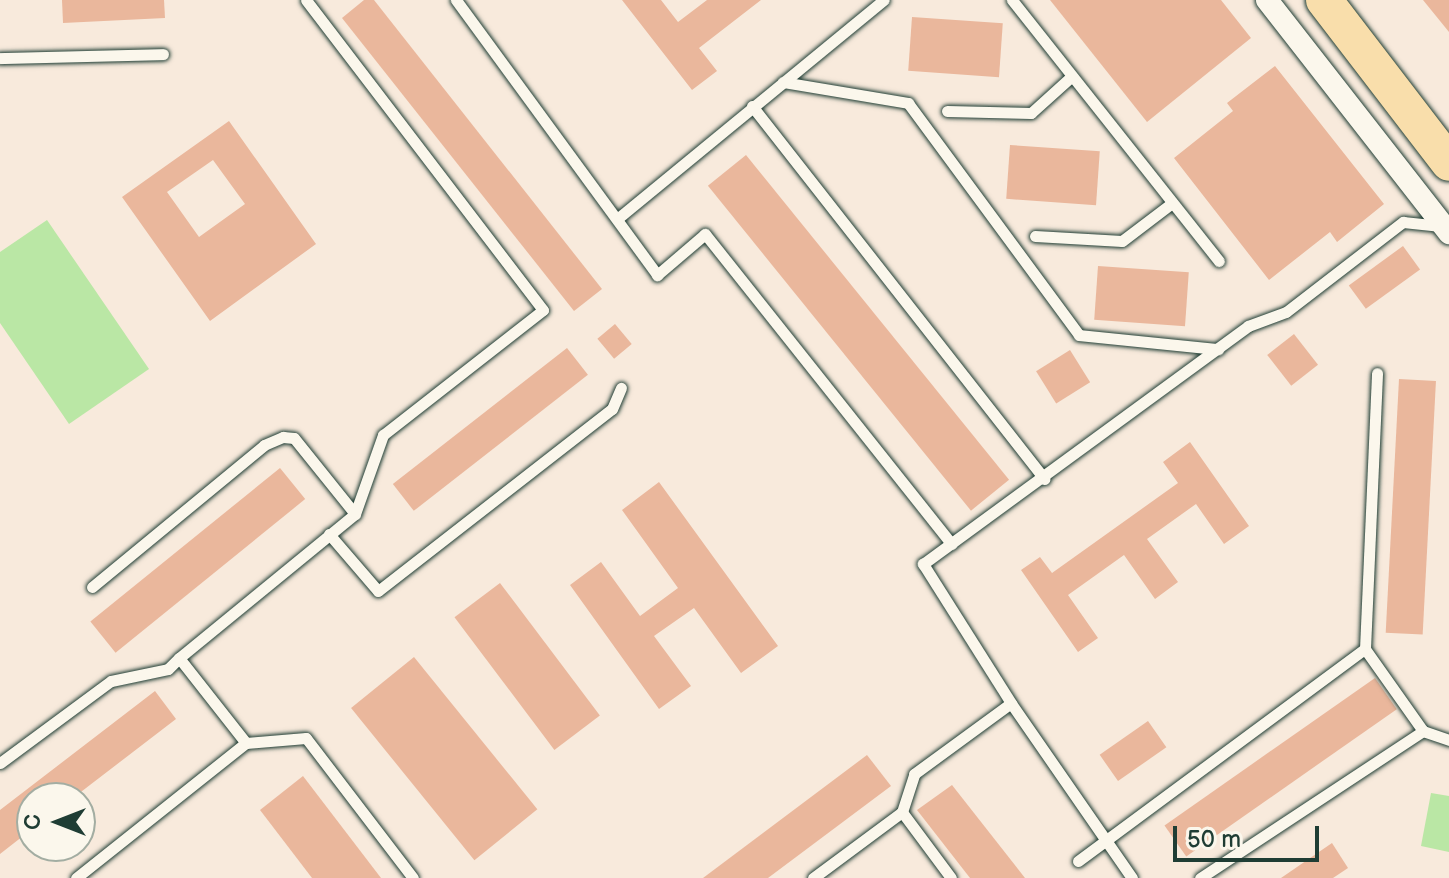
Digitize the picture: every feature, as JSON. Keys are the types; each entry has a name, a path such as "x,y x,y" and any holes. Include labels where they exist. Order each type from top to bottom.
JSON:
{"main road":[{"path":"1324,0 1449,163"},
{"path":"1352,0 1449,125"}],"street":[{"path":"1267,0 1448,228"}],"lane":[{"path":"0,763 111,681 168,669 355,514 383,435 543,310 306,0"},
{"path":"456,0 657,275 705,234 952,544"},
{"path":"617,219 884,0"},
{"path":"1012,0 1219,261"},
{"path":"0,58 163,54"},
{"path":"947,111 1031,113 1072,76"},
{"path":"783,82 908,103 1079,335 1218,349"},
{"path":"752,106 1044,479"},
{"path":"1035,236 1122,241 1172,203"},
{"path":"1132,878 1011,703 923,564 1044,479 1248,326 1286,312 1403,222 1448,228"},
{"path":"1377,373 1365,649 1423,731 1449,740"},
{"path":"329,534 378,591 612,409 621,388"},
{"path":"92,587 264,445 283,437 294,438 355,514"},
{"path":"1078,861 1365,649"},
{"path":"179,658 246,743"},
{"path":"813,878 902,812 914,774 1011,703"},
{"path":"1200,878 1423,731"},
{"path":"76,878 246,743 306,738 413,878"},
{"path":"902,812 951,878"}],"green space":[{"path":"47,220 149,369 69,424 0,323 0,252"},
{"path":"1431,793 1449,796 1449,852 1421,846"}],"building":[{"path":"62,0 164,0 165,18 63,23"},
{"path":"364,0 374,0 602,289 574,311 342,18"},
{"path":"622,0 661,0 678,22 707,0 761,0 699,48 717,71 692,90"},
{"path":"1050,0 1221,0 1251,38 1147,122"},
{"path":"1423,0 1449,0 1449,32"},
{"path":"912,17 1003,23 999,77 908,71"},
{"path":"1275,66 1384,204 1337,242 1330,232 1269,280 1174,158 1233,111 1227,103"},
{"path":"229,121 316,244 210,321 122,197","holes":["213,160 245,204 199,237 167,192"]},
{"path":"1010,145 1100,151 1096,205 1006,199"},
{"path":"746,155 1009,480 971,511 708,186"},
{"path":"1403,246 1420,269 1366,309 1349,285"},
{"path":"1098,266 1189,272 1185,326 1094,320"},
{"path":"615,324 632,344 614,359 597,339"},
{"path":"1294,334 1318,365 1291,386 1267,355"},
{"path":"567,348 588,375 414,511 393,484"},
{"path":"1070,350 1090,382 1056,403 1036,371"},
{"path":"1399,379 1436,381 1423,635 1386,633"},
{"path":"1190,442 1249,526 1224,544 1196,504 1147,539 1178,582 1155,599 1124,555 1068,595 1098,638 1078,652 1021,570 1040,557 1052,573 1178,483 1163,462"},
{"path":"280,468 305,499 116,653 90,622"},
{"path":"659,482 778,646 741,673 694,608 654,636 691,686 659,709 570,585 601,562 640,616 678,588 622,510"},
{"path":"500,583 600,716 554,750 454,617"},
{"path":"414,657 537,809 474,860 351,708"},
{"path":"1375,678 1397,709 1186,857 1164,825"},
{"path":"155,691 176,719 94,782 36,782"},
{"path":"1148,721 1166,747 1118,781 1100,755"},
{"path":"867,755 891,786 768,878 703,878"},
{"path":"303,776 381,878 312,878 260,810"},
{"path":"952,785 1025,878 970,878 917,810"},
{"path":"16,798 16,842 0,854 0,810"},
{"path":"1332,843 1348,868 1333,878 1281,878"}]}
